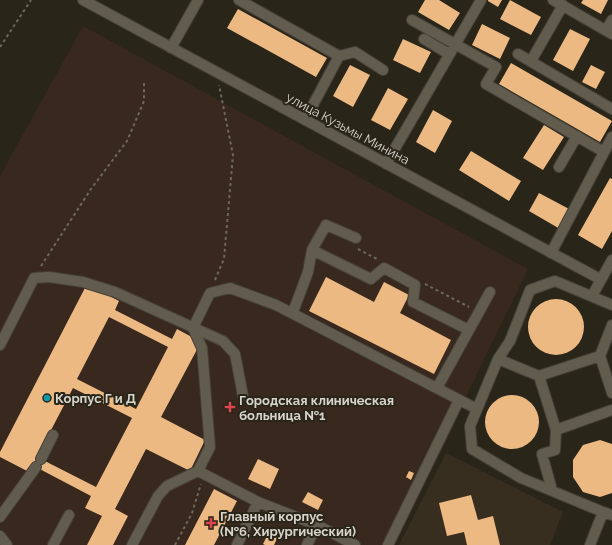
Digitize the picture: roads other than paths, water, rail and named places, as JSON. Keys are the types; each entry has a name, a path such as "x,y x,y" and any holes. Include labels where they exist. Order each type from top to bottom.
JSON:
{"street":[{"name":"улица Кузьмы Минина","path":"83,0 600,279"},
{"path":"172,48 198,0"},
{"path":"239,0 339,56 355,52 384,70"},
{"path":"386,164 481,0"},
{"path":"553,0 609,32 612,20"},
{"path":"531,62 563,5"},
{"path":"412,20 496,67 486,84 604,152"},
{"path":"424,39 450,54"},
{"path":"518,54 612,109"},
{"path":"305,120 339,56"},
{"path":"559,167 577,136"},
{"path":"551,253 612,137"},
{"path":"293,312 308,272 312,250 326,225 356,238"},
{"path":"312,250 371,280 384,268 415,285 413,302 469,330"},
{"path":"592,296 600,279 612,260"},
{"path":"0,345 34,278 49,277 83,282 115,292 223,341 235,354 243,396"},
{"path":"590,545 607,514 522,478 472,449 470,426 498,359 510,341 530,290 554,281 612,305"},
{"path":"132,545 158,496 167,486 198,471 210,447 202,348 193,328 210,292 230,288 293,312 477,409"},
{"path":"437,388 490,292"},
{"path":"612,325 600,356 612,393"},
{"path":"498,359 539,376 600,356"},
{"path":"539,376 556,430 555,450 542,454 552,490"},
{"path":"388,545 459,400"},
{"path":"556,430 612,410"},
{"path":"0,517 38,463 53,435"},
{"path":"198,471 258,502 317,525 355,545"},
{"path":"238,545 258,502"},
{"path":"53,545 69,515"},
{"path":"307,545 317,525"},
{"path":"0,536 7,545"}],"place":[{"name":"Корпус Г и Д","path":"47,398"},
{"name":"Городская клиническая больница №1","path":"230,407"},
{"name":"Главный корпус (№6, Хирургический)","path":"211,523"}]}
